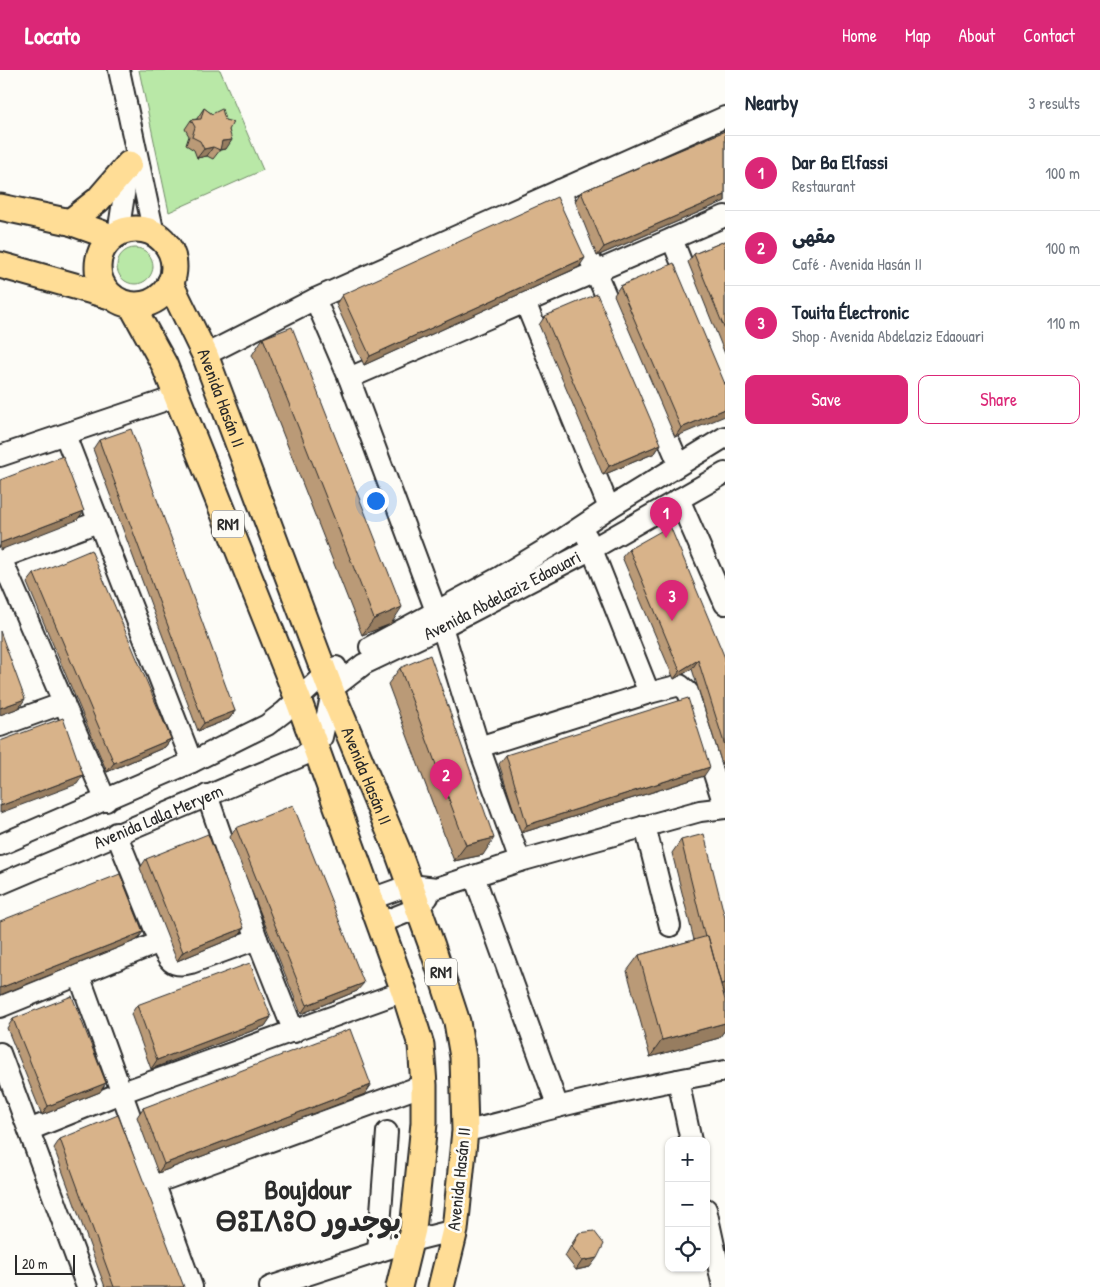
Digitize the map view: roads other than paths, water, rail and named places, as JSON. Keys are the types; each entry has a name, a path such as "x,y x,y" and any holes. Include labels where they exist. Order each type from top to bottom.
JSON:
{"main road":[{"path":"70,222 98,200 131,154"},
{"path":"0,207 70,222 115,236 136,229 145,230 154,234 172,253 173,274 170,284 164,293 144,305 121,301 0,265"},
{"name":"RN1","path":"115,236 102,250 98,266 101,283 121,301"},
{"name":"Avenida Hasán II","path":"170,284 204,355 329,684 410,885 457,1022 465,1093 465,1130 455,1230 441,1287"},
{"name":"Avenida Hasán II","path":"121,301 164,364 178,396 298,699 380,923 421,1045 424,1085 423,1130 411,1241 399,1287"}],"street":[{"path":"119,70 131,154 154,234"},
{"path":"204,355 315,299 725,117"},
{"path":"115,236 131,154"},
{"path":"560,190 680,464"},
{"path":"350,378 725,216"},
{"path":"672,239 725,372"},
{"path":"315,299 350,378 439,619 479,747 520,861"},
{"path":"525,302 609,508"},
{"path":"0,456 178,396"},
{"path":"65,435 192,762"},
{"name":"Avenida Abdelaziz Edaouari","path":"439,619 500,577 725,437"},
{"name":"Avenida Abdelaziz Edaouari","path":"298,699 329,684 356,655 592,548 725,472"},
{"path":"679,499 725,604"},
{"path":"98,522 0,558 106,801"},
{"path":"583,526 649,693"},
{"path":"315,746 322,736 329,684"},
{"path":"370,899 410,885 436,888 520,861 645,826 700,811 725,808 688,692 680,685 479,747"},
{"name":"Avenida Lalla Meryem","path":"0,845 106,801 192,762 267,725 298,699"},
{"path":"0,726 64,703"},
{"name":"Avenida Lalla Meryem","path":"0,884 116,833 294,760 315,746"},
{"path":"207,795 257,939 294,1032"},
{"path":"645,826 670,926"},
{"path":"116,833 160,942 172,963 183,965 257,939"},
{"path":"474,876 558,1107"},
{"path":"380,923 418,908 436,888"},
{"path":"0,1007 160,942"},
{"path":"79,975 123,1092 192,1287"},
{"path":"29,1130 123,1092 404,991"},
{"path":"0,1053 87,1287"},
{"path":"465,1130 492,1126 558,1107 725,1071"},
{"path":"678,1080 691,1137"},
{"path":"155,1183 424,1085"},
{"path":"378,1252 387,1132"},
{"path":"710,1226 724,1287"},
{"path":"270,1287 411,1241 455,1230"}],"place":[{"name":"Dar Ba Elfassi","path":"666,538"},
{"name":"Touita Électronic","path":"672,621"},
{"name":"مقهى","path":"446,800"}],"district":[{"name":"Boujdour ⴱⵓⵊⴷⵓⵔ بوجدور","path":"308,1205"}]}
